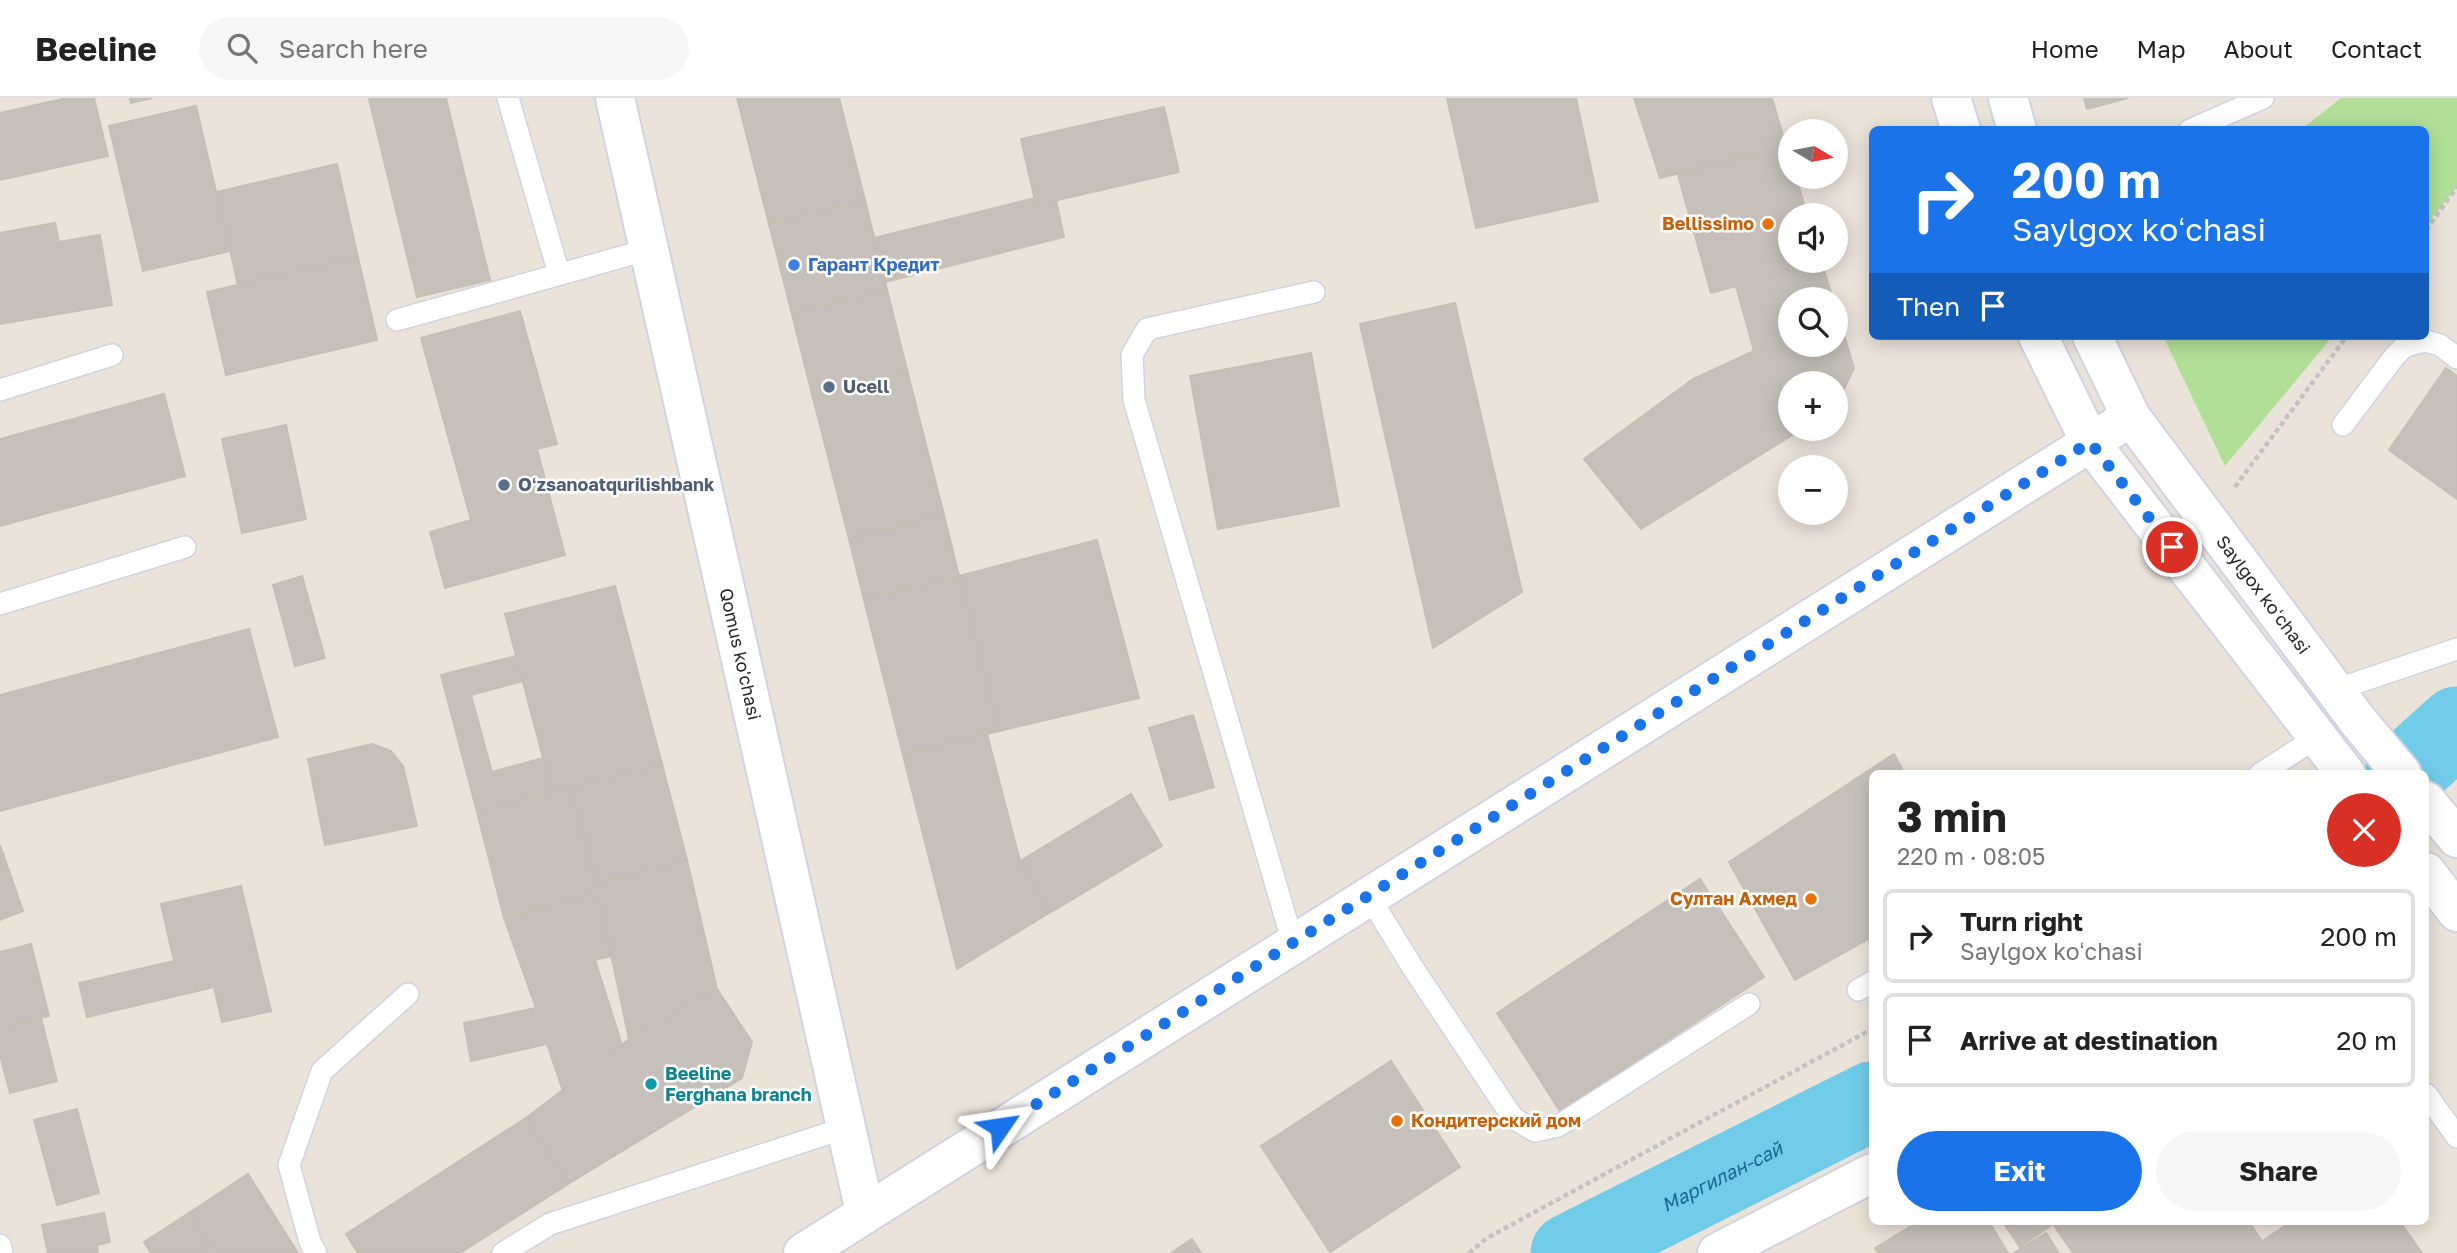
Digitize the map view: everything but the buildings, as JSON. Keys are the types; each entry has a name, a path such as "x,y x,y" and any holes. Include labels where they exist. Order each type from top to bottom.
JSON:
{"main road":[{"name":"Qomus ko'chasi","path":"615,98 865,1212"},
{"path":"1951,98 1960,126"},
{"path":"2008,98 2016,126"},
{"path":"2040,340 2090,442 2343,770"},
{"name":"Saylgox koʻchasi","path":"2094,340 2131,417 2358,721 2399,770"},
{"path":"811,1250 865,1212 2131,417"},
{"path":"2429,803 2455,831"},
{"path":"2429,876 2457,912"},
{"path":"1717,1253 1869,1175"}],"lane":[{"path":"508,98 559,274"},
{"path":"2199,126 2263,98"},
{"path":"397,320 650,249"},
{"path":"1293,943 1134,400 1132,355 1147,329 1314,292"},
{"path":"2343,425 2405,346 2425,341 2440,345 2457,358"},
{"path":"0,390 112,355"},
{"path":"0,604 185,547"},
{"path":"2335,690 2457,649"},
{"path":"2266,770 2319,736"},
{"path":"1368,895 1513,1118 1535,1130 1558,1126 1749,1004"},
{"path":"316,1253 310,1242 289,1165 322,1071 408,994"},
{"path":"2429,1098 2457,1137"},
{"path":"503,1253 550,1224 848,1127"},
{"path":"0,1245 2,1253"}],"path":[{"path":"2429,226 2457,187"},
{"path":"2209,523 2344,340"},
{"path":"1469,1253 1487,1238 1869,1032"}],"green space":[{"path":"2341,98 2457,98 2457,187 2429,221 2429,126 2306,126"},
{"path":"2165,340 2330,340 2225,466"}],"waterway":[{"name":"Маргилан-сай","path":"2408,770 2457,726"},
{"name":"Маргилан-сай","path":"1570,1253 1869,1103"}],"place":[{"name":"Bellissimo","path":"1768,224"},
{"name":"Гарант Кредит","path":"794,265"},
{"name":"Ucell","path":"829,387"},
{"name":"Oʻzsanoatqurilishbank","path":"504,485"},
{"name":"Султан Ахмед","path":"1811,899"},
{"name":"Beeline Ferghana branch","path":"651,1084"},
{"name":"Кондитерский дом","path":"1397,1121"}],"route":[{"path":"1000,1127 2090,442 2172,547"}]}
